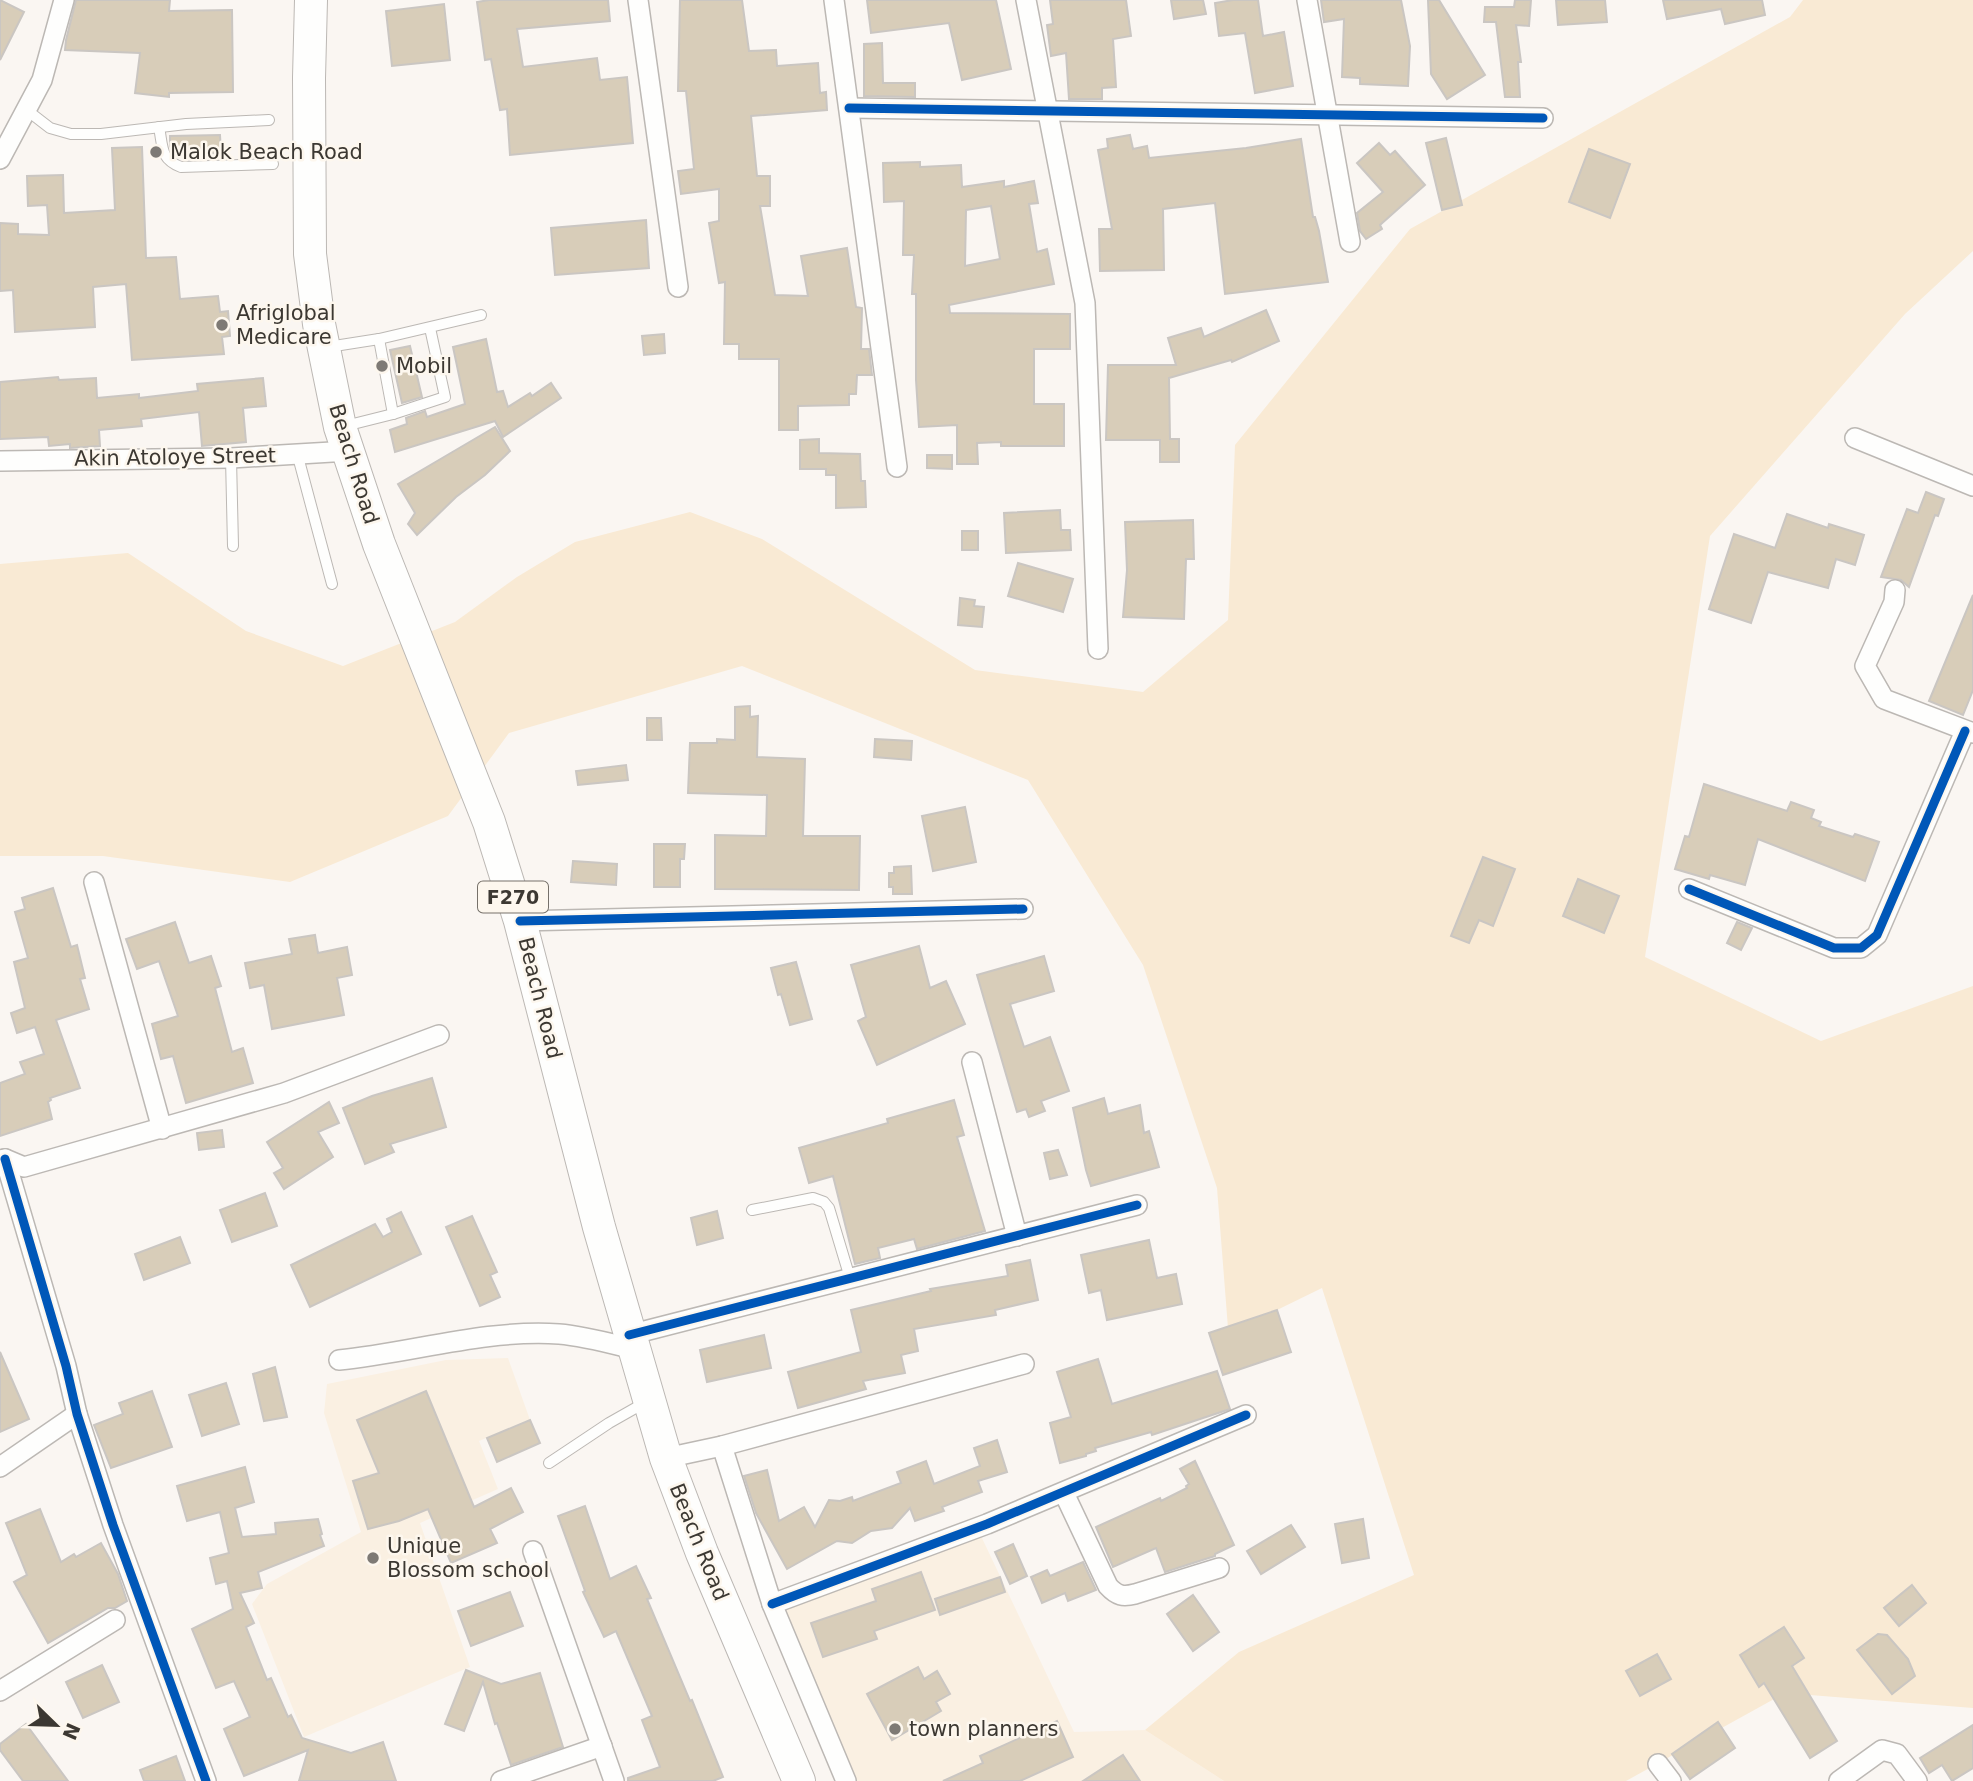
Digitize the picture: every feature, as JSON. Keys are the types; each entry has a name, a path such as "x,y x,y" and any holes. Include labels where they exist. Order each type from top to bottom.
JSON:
{"main road":[{"name":"Beach Road","path":"311,0 310,254 324,348 345,439 379,544 489,822 520,921 631,1342 666,1458 702,1553 799,1781"}],"street":[{"path":"0,159 28,111 42,80 64,0"},
{"path":"638,0 678,287"},
{"path":"834,0 897,467"},
{"path":"1027,0 1046,112 1085,303 1098,649"},
{"path":"1307,0 1350,242"},
{"path":"849,108 1543,118"},
{"path":"1855,438 1973,486"},
{"name":"Akin Atoloye Street","path":"0,461 231,458 297,453 345,439"},
{"path":"1689,889 1834,948 1861,948 1877,935 1969,732 1884,699 1865,666 1894,602 1895,590"},
{"path":"94,882 162,1129"},
{"path":"520,921 1023,909"},
{"path":"2,1159 24,1167 162,1129 284,1093 439,1035"},
{"path":"972,1062 1017,1236"},
{"path":"2,1159 66,1366 77,1414 122,1550 206,1781"},
{"path":"339,1360 404,1352 443,1342 522,1333 561,1334 631,1342 850,1278 1137,1205"},
{"path":"666,1458 722,1446 1024,1364"},
{"path":"0,1467 77,1414"},
{"path":"772,1604 1064,1493 1246,1415"},
{"path":"722,1446 772,1604 846,1781"},
{"path":"1064,1493 1108,1586 1114,1593 1123,1597 1219,1568"},
{"path":"533,1552 614,1781"},
{"path":"0,1691 115,1620"},
{"path":"501,1781 601,1746"},
{"path":"1839,1781 1882,1751 1897,1754 1917,1781"},
{"path":"1658,1763 1671,1781"}],"lane":[{"path":"28,111 50,128 71,134 101,134 159,127 270,120"},
{"path":"159,127 165,157 181,167 273,164"},
{"path":"324,348 379,339 481,315"},
{"path":"345,439 393,414 445,397 430,328"},
{"path":"379,339 393,414"},
{"path":"297,453 332,584"},
{"path":"231,458 233,546"},
{"path":"752,1210 813,1198 824,1202 829,1208 850,1278"},
{"path":"549,1463 609,1423 649,1401"}],"shaded area":[{"path":"1803,0 1973,0 1973,251 1905,314 1710,536 1645,957 1821,1041 1973,986 1973,1708 1785,1693 1626,1781 1224,1781 1145,1730 1239,1652 1414,1575 1322,1288 1277,1310 1228,1328 1217,1188 1143,965 1028,780 742,666 509,733 448,816 290,882 103,856 0,856 0,564 128,553 246,631 343,666 455,622 517,577 575,542 690,512 762,539 975,670 1143,692 1228,620 1235,445 1410,229 1790,17"},
{"name":"Unique Blossom school","path":"508,1358 530,1420 479,1441 498,1489 420,1523 470,1667 304,1737 252,1604 267,1584 361,1532 324,1413 327,1384 446,1360"},
{"path":"981,1536 1074,1732 1145,1730 1224,1781 843,1781 775,1613"}],"building":[{"path":"0,0 24,12 0,60"},
{"path":"76,0 170,0 169,11 232,10 233,92 169,93 169,97 135,93 140,53 65,50"},
{"path":"608,0 610,21 517,29 523,67 597,58 600,80 627,77 633,143 510,155 507,109 500,110 491,59 485,60 477,2"},
{"path":"680,0 742,0 749,51 776,50 777,66 818,63 820,93 826,92 827,110 751,116 757,176 770,176 770,206 760,206 775,295 808,296 801,256 847,248 856,307 862,308 861,349 869,349 872,375 857,375 856,394 849,394 849,405 798,406 798,430 779,430 779,359 739,359 739,344 724,344 725,282 719,283 709,223 719,221 719,189 681,194 678,171 694,169 686,91 678,91"},
{"path":"867,0 996,0 1011,69 962,80 949,23 871,33"},
{"path":"1050,0 1126,0 1131,36 1113,39 1116,87 1102,88 1102,99 1069,99 1066,53 1051,56 1047,25 1053,24"},
{"path":"1171,0 1203,0 1206,14 1174,19"},
{"path":"1258,0 1263,36 1284,32 1293,86 1255,93 1245,33 1219,36 1215,3"},
{"path":"1321,0 1401,0 1410,46 1408,86 1360,84 1360,78 1342,77 1344,19 1324,22"},
{"path":"1428,0 1439,0 1485,75 1447,99 1431,74"},
{"path":"1515,0 1531,0 1529,26 1516,25 1521,62 1518,62 1520,97 1505,97 1496,22 1484,22 1485,7 1514,7"},
{"path":"1556,0 1605,0 1607,22 1558,25"},
{"path":"1663,0 1762,0 1765,15 1725,24 1721,9 1667,19"},
{"path":"444,4 450,60 392,66 386,11"},
{"path":"882,43 883,83 915,83 915,97 864,96 864,44"},
{"path":"220,135 221,153 174,154 170,146 170,136"},
{"path":"1130,135 1133,149 1147,146 1149,158 1246,148 1301,139 1313,217 1319,231 1328,282 1225,294 1215,203 1163,209 1164,270 1100,271 1099,229 1112,229 1098,150 1108,148 1107,139"},
{"path":"1446,138 1462,205 1442,210 1426,143"},
{"path":"1379,143 1390,155 1395,151 1425,185 1380,225 1382,229 1366,239 1360,231 1357,213 1383,192 1357,163"},
{"path":"142,147 146,258 176,257 180,299 218,296 220,312 228,311 230,336 222,337 224,354 132,360 126,284 93,287 95,327 15,332 13,290 0,291 0,223 18,224 18,234 49,235 47,205 28,206 27,176 63,175 64,213 115,210 112,148"},
{"path":"1589,149 1630,164 1610,218 1569,202"},
{"path":"920,162 920,167 961,165 962,187 1004,181 1004,187 1034,181 1038,203 1029,204 1037,252 1047,249 1054,284 949,305 950,313 1070,314 1070,349 1034,349 1034,404 1064,404 1064,446 1001,446 1001,442 977,443 978,464 957,464 957,425 919,427 916,294 912,294 914,255 903,255 904,201 884,202 883,163","holes":["991,206 1000,259 965,266 966,210"]},
{"path":"646,220 649,268 555,275 551,228"},
{"path":"1266,310 1279,341 1232,362 1231,360 1169,378 1170,439 1179,439 1179,462 1160,462 1160,440 1106,440 1108,365 1176,365 1168,338 1201,328 1204,337"},
{"path":"664,334 665,353 644,355 642,336"},
{"path":"486,339 497,392 503,391 508,407 551,383 561,398 503,437 495,421 395,452 390,430 407,424 406,418 425,411 427,417 465,404 453,347"},
{"path":"410,346 422,397 402,403 390,350"},
{"path":"58,377 59,380 96,378 97,398 139,394 139,398 198,391 197,384 263,378 266,406 243,408 246,442 202,446 199,412 141,419 142,426 99,430 100,446 49,446 48,437 0,439 0,382"},
{"path":"495,427 510,451 417,535 408,524 415,513 398,484"},
{"path":"819,439 819,453 860,454 866,507 836,508 836,475 826,475 826,469 800,469 800,440"},
{"path":"927,455 952,455 952,469 927,468"},
{"path":"1926,492 1944,499 1938,516 1935,515 1909,587 1901,580 1881,577 1907,509 1918,513"},
{"path":"1060,510 1061,530 1070,530 1071,550 1006,553 1004,513"},
{"path":"1787,514 1828,528 1829,524 1864,535 1855,565 1836,559 1828,588 1768,572 1751,623 1709,609 1734,534 1775,548"},
{"path":"1193,520 1194,559 1186,559 1184,619 1123,617 1127,570 1125,522"},
{"path":"962,531 978,531 978,550 962,550"},
{"path":"1018,563 1073,579 1063,612 1008,596"},
{"path":"1973,595 1973,690 1963,715 1929,701"},
{"path":"960,598 975,600 974,606 984,607 982,627 958,625"},
{"path":"750,706 750,717 758,716 757,757 805,759 803,836 860,836 859,890 715,889 715,835 766,836 767,795 688,793 690,743 717,743 717,739 735,740 735,707"},
{"path":"647,718 661,718 662,740 647,740"},
{"path":"875,739 912,741 911,760 874,757"},
{"path":"626,765 628,780 578,785 576,771"},
{"path":"1704,784 1787,811 1791,802 1814,810 1811,818 1821,822 1819,826 1879,842 1865,881 1758,839 1745,885 1710,875 1709,879 1675,869 1685,836 1689,837"},
{"path":"965,807 976,862 933,871 922,816"},
{"path":"654,844 685,844 684,859 680,859 680,887 654,887"},
{"path":"1483,857 1515,869 1493,926 1479,920 1469,943 1451,936"},
{"path":"573,861 617,864 616,885 571,882"},
{"path":"911,866 912,894 893,894 893,887 889,887 889,873 894,873 894,867"},
{"path":"1578,879 1619,896 1604,933 1563,916"},
{"path":"53,888 71,947 77,945 85,978 80,979 89,1009 56,1020 80,1088 50,1098 48,1102 52,1119 0,1136 0,1083 25,1074 20,1062 44,1054 35,1027 17,1033 11,1013 25,1008 14,962 28,958 15,912 25,909 22,898"},
{"path":"175,922 189,963 211,956 221,986 215,988 232,1052 243,1048 253,1083 186,1103 173,1056 161,1059 152,1024 178,1016 159,961 137,969 126,939"},
{"path":"1737,922 1752,928 1741,950 1727,943"},
{"path":"315,935 318,953 347,947 352,975 337,978 344,1015 272,1029 264,985 250,988 245,963 292,954 289,939"},
{"path":"919,946 930,988 946,981 965,1024 877,1065 858,1021 866,1017 851,965"},
{"path":"1044,956 1054,991 1010,1004 1024,1047 1050,1037 1069,1091 1041,1101 1045,1111 1029,1117 1026,1109 1017,1112 977,975"},
{"path":"796,962 812,1019 790,1025 771,968"},
{"path":"432,1078 446,1127 390,1144 394,1152 365,1164 343,1108 372,1096"},
{"path":"1104,1098 1108,1114 1140,1105 1144,1133 1149,1131 1159,1167 1091,1186 1073,1108"},
{"path":"954,1100 964,1135 957,1137 985,1231 917,1249 914,1239 878,1248 880,1258 855,1264 833,1176 809,1183 799,1148 888,1123 887,1119"},
{"path":"329,1102 339,1123 318,1132 333,1157 284,1189 274,1173 283,1168 267,1142"},
{"path":"222,1130 224,1147 199,1150 197,1133"},
{"path":"1058,1150 1067,1175 1050,1179 1044,1153"},
{"path":"265,1193 277,1226 232,1242 220,1210"},
{"path":"717,1211 723,1238 697,1245 691,1218"},
{"path":"401,1212 421,1254 310,1307 291,1265 375,1224 383,1237 392,1232 387,1219"},
{"path":"472,1216 497,1272 490,1275 500,1297 480,1306 446,1227"},
{"path":"180,1237 190,1263 144,1280 135,1254"},
{"path":"1149,1240 1157,1278 1176,1274 1182,1304 1107,1320 1101,1290 1089,1293 1081,1255"},
{"path":"1030,1260 1038,1300 995,1310 996,1315 914,1329 918,1351 901,1355 905,1373 863,1381 866,1389 798,1408 788,1372 861,1352 851,1310 931,1291 930,1289 1008,1276 1006,1265"},
{"path":"1277,1310 1291,1352 1223,1375 1209,1333"},
{"path":"764,1335 771,1368 707,1382 700,1350"},
{"path":"0,1352 29,1419 0,1432"},
{"path":"1098,1359 1112,1404 1217,1371 1230,1409 1152,1435 1151,1432 1095,1448 1096,1451 1086,1456 1060,1463 1050,1423 1071,1417 1057,1372"},
{"path":"275,1367 287,1417 264,1421 253,1374"},
{"path":"226,1383 239,1424 202,1436 189,1395"},
{"path":"152,1391 172,1447 111,1468 94,1425 123,1414 119,1403"},
{"path":"426,1391 474,1507 511,1488 523,1512 490,1529 497,1543 451,1563 428,1509 399,1521 368,1529 353,1481 379,1473 357,1420"},
{"path":"530,1420 540,1443 497,1462 487,1438"},
{"path":"997,1440 1007,1472 978,1481 982,1492 942,1507 944,1511 915,1521 910,1508 892,1528 871,1531 852,1543 837,1541 787,1569 756,1513 744,1476 767,1470 779,1521 804,1507 815,1527 829,1500 840,1501 852,1497 853,1501 901,1483 897,1472 926,1461 934,1484 980,1466 974,1448"},
{"path":"1195,1461 1234,1545 1215,1556 1165,1572 1156,1548 1113,1567 1096,1527 1187,1488 1189,1484 1180,1469"},
{"path":"245,1467 254,1502 235,1508 242,1537 276,1534 275,1523 318,1519 324,1546 258,1572 262,1588 240,1593 254,1623 246,1627 267,1680 271,1678 288,1717 291,1715 302,1738 351,1753 383,1742 396,1781 299,1781 308,1750 244,1776 224,1729 250,1717 234,1681 216,1688 192,1629 233,1609 227,1581 216,1584 210,1558 229,1553 220,1512 187,1521 177,1486"},
{"path":"585,1506 610,1579 636,1566 651,1598 647,1599 723,1777 713,1781 628,1781 628,1778 660,1767 642,1720 652,1716 616,1631 604,1637 583,1592 585,1591 558,1516"},
{"path":"40,1509 61,1562 101,1543 118,1574 127,1601 115,1608 108,1608 48,1643 14,1582 27,1575 6,1523"},
{"path":"1363,1519 1369,1558 1342,1563 1335,1524"},
{"path":"1291,1525 1305,1547 1261,1574 1247,1551"},
{"path":"1013,1544 1027,1576 1010,1584 995,1552"},
{"path":"1083,1562 1096,1590 1068,1601 1065,1593 1042,1603 1031,1577 1047,1570 1050,1576"},
{"path":"921,1572 935,1610 874,1631 877,1639 823,1657 811,1623 876,1601 872,1589"},
{"path":"1000,1577 1005,1592 940,1615 935,1599"},
{"path":"1912,1585 1926,1603 1899,1626 1884,1608"},
{"path":"510,1592 523,1626 471,1646 458,1611"},
{"path":"1193,1595 1219,1632 1193,1651 1167,1614"},
{"path":"1784,1627 1804,1658 1792,1666 1837,1741 1810,1758 1764,1683 1759,1687 1740,1655"},
{"path":"1878,1634 1887,1635 1908,1659 1915,1676 1892,1694 1857,1650"},
{"path":"1657,1654 1671,1679 1640,1696 1626,1671"},
{"path":"102,1665 119,1702 83,1718 66,1682"},
{"path":"918,1667 924,1679 937,1671 950,1694 936,1702 941,1711 892,1740 867,1694"},
{"path":"466,1670 501,1684 540,1673 563,1747 511,1765 483,1682 464,1731 445,1724"},
{"path":"1057,1721 1073,1757 1020,1781 943,1781 983,1763 980,1756"},
{"path":"1718,1722 1735,1748 1690,1779 1672,1754"},
{"path":"26,1724 68,1781 23,1781 0,1750 0,1744"},
{"path":"1973,1725 1973,1768 1952,1781 1942,1765 1929,1773 1920,1758"},
{"path":"1123,1755 1140,1781 1083,1781"},
{"path":"176,1756 185,1781 144,1781 140,1770"}],"cycle path":[{"path":"849,108 1543,118"},
{"path":"1689,889 1834,948 1861,948 1877,935 1965,731"},
{"path":"520,921 1023,909"},
{"path":"5,1159 66,1366 77,1414 113,1525 206,1781"},
{"path":"629,1335 1137,1205"},
{"path":"772,1604 987,1524 1246,1415"}],"place":[{"name":"Malok Beach Road","path":"156,152"},
{"name":"Afriglobal Medicare","path":"222,325"},
{"name":"Mobil","path":"382,366"},
{"name":"Unique Blossom school","path":"373,1558"},
{"name":"town planners","path":"895,1729"}]}
